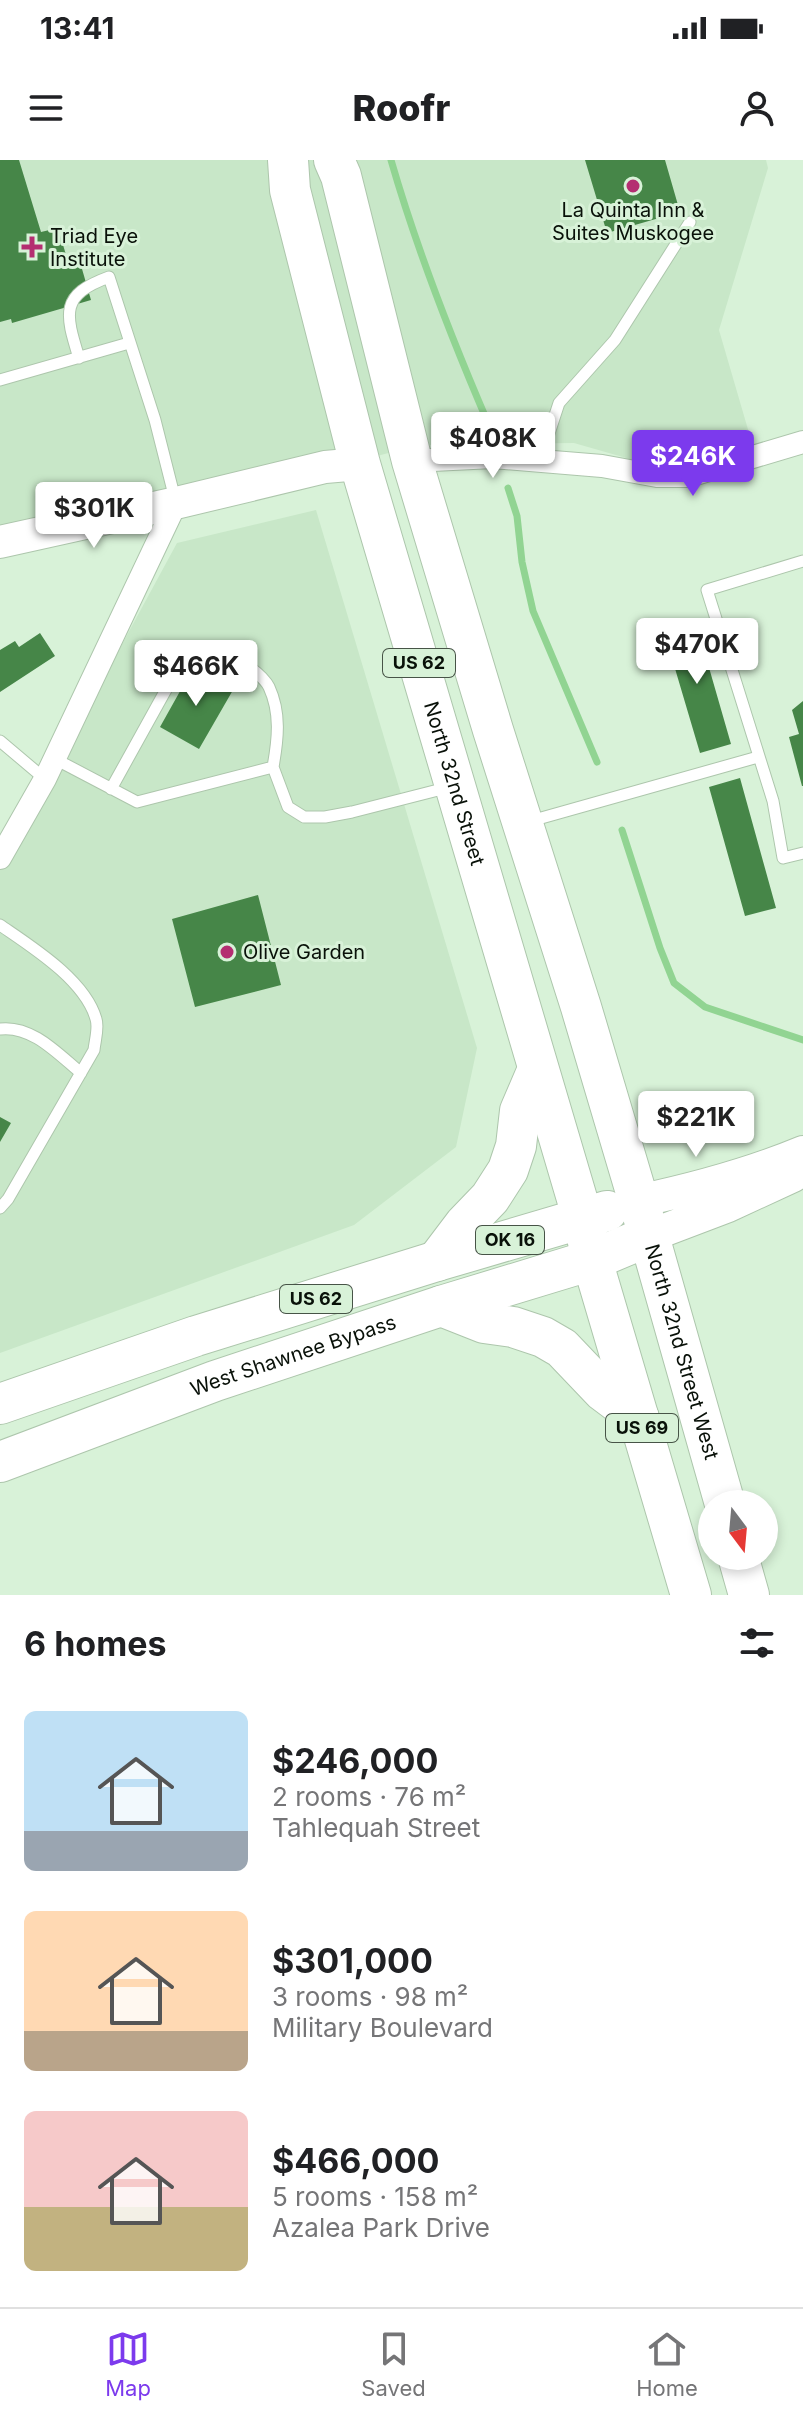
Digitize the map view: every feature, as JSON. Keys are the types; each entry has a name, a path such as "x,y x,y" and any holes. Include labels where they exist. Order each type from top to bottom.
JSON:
{"highway":[{"name":"North 32nd Street","path":"288,160 290,190 360,464 583,1219"},
{"name":"US 62","path":"334,160 341,176 412,461 643,1218 592,1260"},
{"path":"360,464 412,461"},
{"path":"437,1261 490,1198 508,1170 516,1146 520,1111 538,1069"},
{"path":"583,1219 643,1218"},
{"name":"North 32nd Street West","path":"643,1218 721,1490"},
{"name":"US 69","path":"583,1219 592,1260 691,1595"},
{"name":"OK 16","path":"437,1261 583,1219"},
{"name":"West Shawnee Bypass","path":"0,1462 215,1381 592,1260"},
{"name":"US 62","path":"4,1398 437,1261"},
{"path":"441,1306 484,1323 513,1327 543,1337 562,1348 603,1391 639,1418"},
{"path":"742,1570 749,1595"}],"street":[{"path":"412,461 493,457 602,466 657,476 689,476 803,442"},
{"path":"0,542 325,467 360,464"},
{"path":"0,858 50,769 176,503"},
{"path":"643,1218 687,1190 766,1167 803,1152"},
{"path":"643,1218 728,1206 803,1171"}],"lane":[{"path":"540,462 559,403 615,340 690,222"},
{"path":"79,358 68,315 75,295 92,283 109,277 155,420 176,503"},
{"path":"0,380 129,343"},
{"path":"803,561 707,590 773,801 783,858 803,853"},
{"path":"111,789 188,654 201,647 216,648 251,668 267,683 279,731 273,767 288,807 304,817 352,812 455,786"},
{"path":"0,741 50,769 111,789 137,802 273,767"},
{"path":"522,824 758,757"},
{"path":"0,925 29,944 71,980 88,1001 97,1022 94,1050 0,1208"},
{"path":"0,1029 18,1029 42,1041 81,1073"}],"shaded area":[{"path":"0,160 766,160 768,168 719,330 754,450 687,465 644,463 574,443 419,445 0,555"},
{"path":"316,510 477,1048 456,1147 354,1225 0,1353 0,869 177,543"}],"building":[{"name":"Triad Eye Institute","path":"0,160 19,160 41,232 58,228 69,265 80,262 91,300 12,323 11,319 0,322"},
{"name":"La Quinta Inn & Suites Muskogee","path":"585,160 665,160 680,212 607,233"},
{"path":"695,619 731,744 700,753 663,628"},
{"path":"40,633 55,656 0,692 0,650 15,641 19,647"},
{"path":"193,668 233,690 199,749 160,727"},
{"path":"803,701 802,786 789,737 799,734 792,710"},
{"path":"740,778 776,908 745,916 709,787"},
{"name":"Olive Garden","path":"258,895 281,985 195,1007 172,919"},
{"path":"0,1117 11,1123 0,1142"}],"waterway":[{"path":"391,160 435,293 488,423"},
{"path":"508,488 517,516 522,562 533,611 597,762"},
{"path":"622,830 674,983 705,1007 803,1040"}],"place":[{"name":"La Quinta Inn & Suites Muskogee","path":"633,186"},
{"name":"Triad Eye Institute","path":"32,247"},
{"name":"Olive Garden","path":"227,952"}]}
